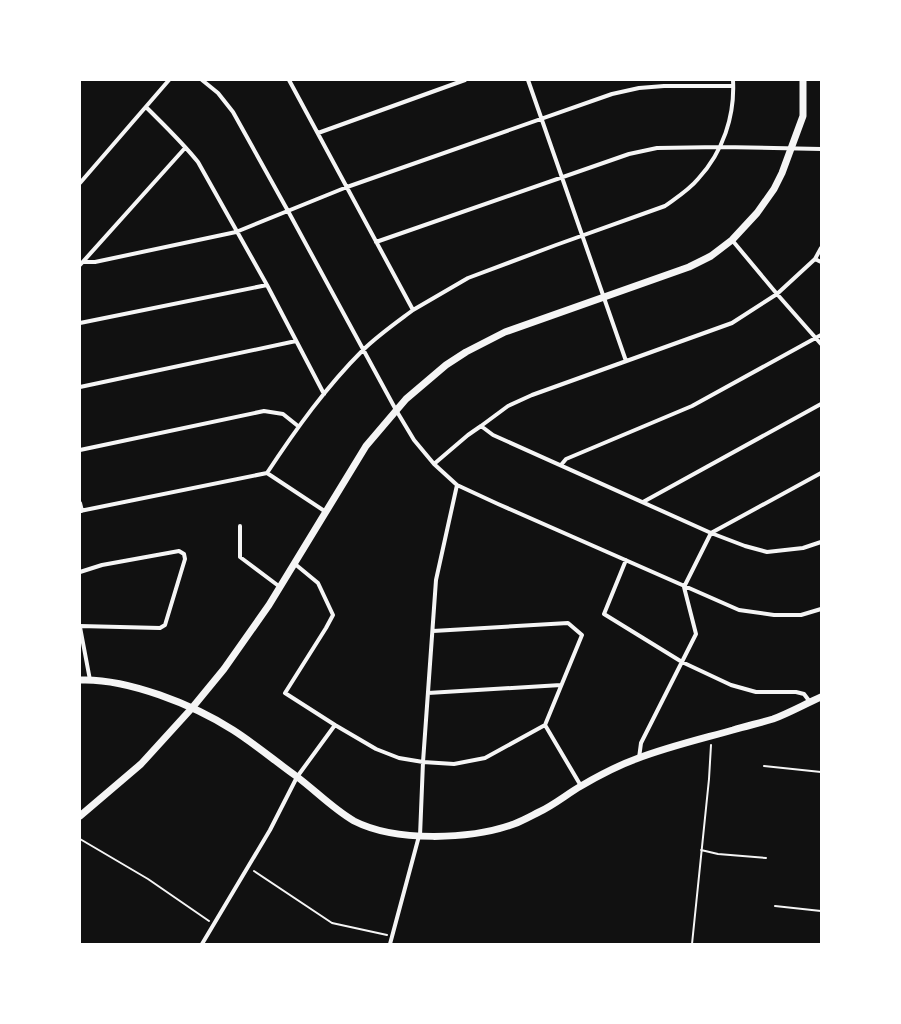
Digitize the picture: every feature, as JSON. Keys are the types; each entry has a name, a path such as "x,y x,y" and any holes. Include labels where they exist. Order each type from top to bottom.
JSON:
{"street":[{"path":"80,183 169,80"},
{"path":"202,80 218,93 233,112 396,410 414,440 434,464 457,484 558,532 739,610 756,614 774,615 801,614 821,609"},
{"path":"289,80 413,310"},
{"path":"318,133 465,80"},
{"path":"528,80 626,361"},
{"path":"267,473 298,426 364,349 413,310 468,278 664,206 680,196 709,167 721,147 730,119 733,80"},
{"path":"80,816 141,764 192,708 224,669 243,644 295,564 366,446 406,399 427,380 466,352 505,332 689,267 711,256 732,240 757,213 774,189 782,173 803,116 802,80"},
{"path":"81,264 236,232 347,187 612,94 639,88 664,86 733,86"},
{"path":"146,107 181,141 185,148 198,162 267,285 324,394"},
{"path":"376,242 562,176 629,154 657,148 721,147 821,149"},
{"path":"81,264 185,148"},
{"path":"732,240 821,344"},
{"path":"434,464 468,434 514,403 732,323 777,294 814,259 821,248"},
{"path":"814,259 821,262"},
{"path":"80,323 267,285"},
{"path":"561,465 566,459 692,406 821,335"},
{"path":"80,387 296,341"},
{"path":"644,502 821,404"},
{"path":"80,450 264,411 283,414 298,426"},
{"path":"481,426 493,435 644,502 711,534 746,546 767,552 803,548 821,542"},
{"path":"80,503 81,511 267,473 326,512"},
{"path":"639,758 640,743 696,634 684,587 711,534 821,473"},
{"path":"390,944 419,836 436,580 457,484"},
{"path":"240,526 240,557 280,587"},
{"path":"80,572 102,565 178,551 184,554 185,559 165,625 160,628 80,627 90,680"},
{"path":"626,560 604,614 682,662 736,687 756,692 796,692 804,694 810,702"},
{"path":"295,564 318,583 333,615 285,693 376,749 398,758 424,762 454,764 485,758 545,725 582,635 568,623 433,631"},
{"path":"80,680 116,683 192,708 234,730 354,821 388,832 419,836 461,835 489,831 514,824 542,811 581,786 629,762 773,719 821,697"},
{"path":"428,693 562,684"},
{"path":"202,944 270,830 297,777 336,725"},
{"path":"545,725 581,786"}],"path":[{"path":"692,944 712,736"},
{"path":"764,766 821,772"},
{"path":"80,839 148,879 214,924"},
{"path":"701,850 718,854 766,858"},
{"path":"248,867 332,923 392,936"},
{"path":"775,906 821,911"}]}
